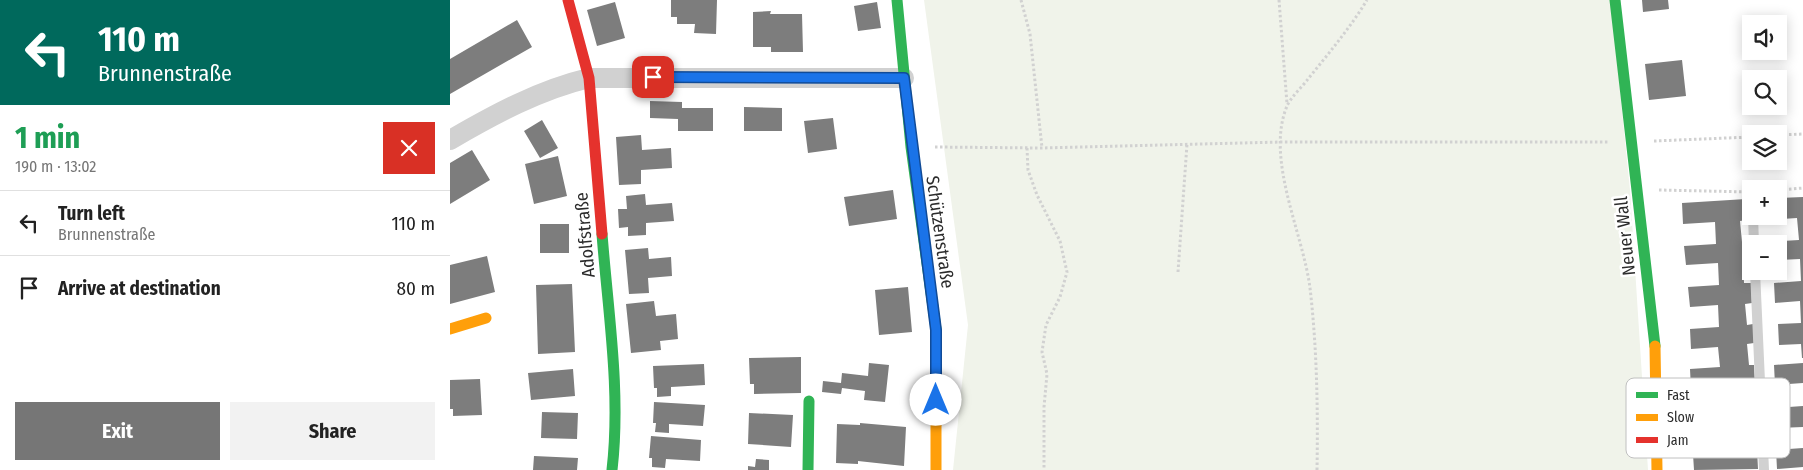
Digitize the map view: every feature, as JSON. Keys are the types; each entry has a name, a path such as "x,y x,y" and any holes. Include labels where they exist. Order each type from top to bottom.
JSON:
{"street":[{"name":"Adolfstraße","path":"568,0 589,78 614,386 615,444 612,470"},
{"name":"Schützenstraße","path":"897,0 911,148 936,330 936,470"},
{"name":"Neuer Wall","path":"1615,0 1638,190 1657,363 1657,378"},
{"path":"450,140 512,105 560,85 589,78 904,78"},
{"path":"450,329 486,318"},
{"path":"808,470 809,401"}],"lane":[{"path":"1756,280 1760,378"}],"path":[{"path":"1021,0 1030,34 1042,148"},
{"path":"1280,0 1288,105 1280,142 1286,188 1300,235 1310,287 1318,428 1317,470"},
{"path":"1288,105 1356,19 1367,0"},
{"path":"1787,135 1803,134"},
{"path":"911,148 1042,148 1280,142 1631,142 1742,137"},
{"path":"1178,272 1187,144"},
{"path":"1027,148 1028,170 1037,195 1060,241 1067,272 1060,297 1046,324 1042,352 1047,374 1044,407 1044,470"},
{"path":"1787,189 1803,188"},
{"path":"1638,190 1742,192"}],"shaded area":[{"path":"924,0 1611,0 1630,190 1642,378 1626,378 1626,458 1647,458 1648,470 953,470 968,325"}],"building":[{"path":"671,0 717,0 716,34 694,33 695,24 677,24 677,17 671,17"},
{"path":"1642,0 1668,0 1669,9 1643,12"},
{"path":"615,2 625,38 597,46 587,10"},
{"path":"877,2 881,28 858,31 854,6"},
{"path":"771,11 770,14 802,14 803,52 771,52 771,47 753,47 753,12"},
{"path":"517,20 532,47 450,94 450,59"},
{"path":"1682,60 1686,96 1649,100 1645,64"},
{"path":"650,101 682,102 682,108 713,108 713,131 678,131 678,119 650,118"},
{"path":"744,107 782,108 782,131 744,131"},
{"path":"833,118 837,149 808,153 804,121"},
{"path":"542,120 558,148 540,158 524,131"},
{"path":"641,135 642,150 671,148 672,168 641,170 641,184 619,185 616,137"},
{"path":"472,150 490,180 450,204 450,163"},
{"path":"558,156 567,196 534,204 525,164"},
{"path":"893,190 897,219 849,226 844,197"},
{"path":"645,194 646,205 672,203 674,221 646,223 646,235 628,236 628,227 619,228 618,209 627,209 626,196"},
{"path":"1803,197 1803,358 1801,344 1779,345 1778,324 1801,323 1800,301 1775,303 1774,283 1801,281 1800,259 1787,260 1787,241 1799,240 1797,218 1787,219 1787,198"},
{"path":"1742,199 1742,221 1740,221 1742,280 1744,280 1744,283 1751,283 1752,303 1745,304 1747,325 1753,324 1754,343 1747,344 1749,365 1754,365 1755,378 1690,378 1690,369 1720,367 1718,347 1691,349 1690,329 1719,327 1718,305 1690,307 1688,287 1719,285 1718,263 1686,265 1684,246 1716,244 1715,222 1683,224 1682,203"},
{"path":"540,224 569,224 569,253 540,253"},
{"path":"648,248 649,259 671,257 672,276 648,278 649,293 629,294 625,250"},
{"path":"487,256 495,292 450,304 450,265"},
{"path":"572,284 575,352 538,354 536,285"},
{"path":"908,287 912,332 879,335 875,290"},
{"path":"654,301 656,316 676,314 678,339 660,341 661,350 631,353 626,304"},
{"path":"801,357 801,393 754,394 754,384 750,384 749,358"},
{"path":"869,363 889,365 885,402 864,400 865,391 842,388 841,394 822,392 823,381 841,383 842,373 868,376"},
{"path":"1803,363 1803,383 1790,384 1790,378 1775,378 1774,365"},
{"path":"704,364 705,385 671,387 671,396 657,397 657,388 654,388 653,366"},
{"path":"573,369 575,396 531,400 528,373"},
{"path":"480,379 482,415 453,416 453,409 450,409 450,380"},
{"path":"654,402 705,405 703,426 669,424 669,433 655,432 656,423 653,423"},
{"path":"1803,406 1803,427 1790,427 1790,407"},
{"path":"542,412 578,413 577,439 541,438"},
{"path":"749,413 793,415 791,447 748,444"},
{"path":"860,423 906,427 904,466 858,461 858,464 836,463 837,424 860,425"},
{"path":"651,436 701,440 700,461 666,459 665,468 652,467 652,458 649,458"},
{"path":"1803,448 1803,467 1777,469 1776,458 1790,458 1790,449"},
{"path":"534,456 578,458 577,470 533,470"},
{"path":"1693,458 1757,458 1758,469 1694,470"},
{"path":"756,459 769,460 769,470 748,470 748,466 755,467"}],"traffic: fast":[{"path":"897,0 911,147 936,329 936,398"},
{"path":"1615,0 1655,346"},
{"path":"602,234 614,382 615,411 612,470"},
{"path":"808,470 809,401"}],"traffic: slow":[{"path":"450,329 486,318"},
{"path":"1655,346 1656,378"},
{"path":"936,398 936,470"},
{"path":"1657,458 1657,470"}],"traffic: jam":[{"path":"568,0 589,78 602,234"}],"route":[{"path":"653,77 904,78 911,148 936,330 936,400"}]}
